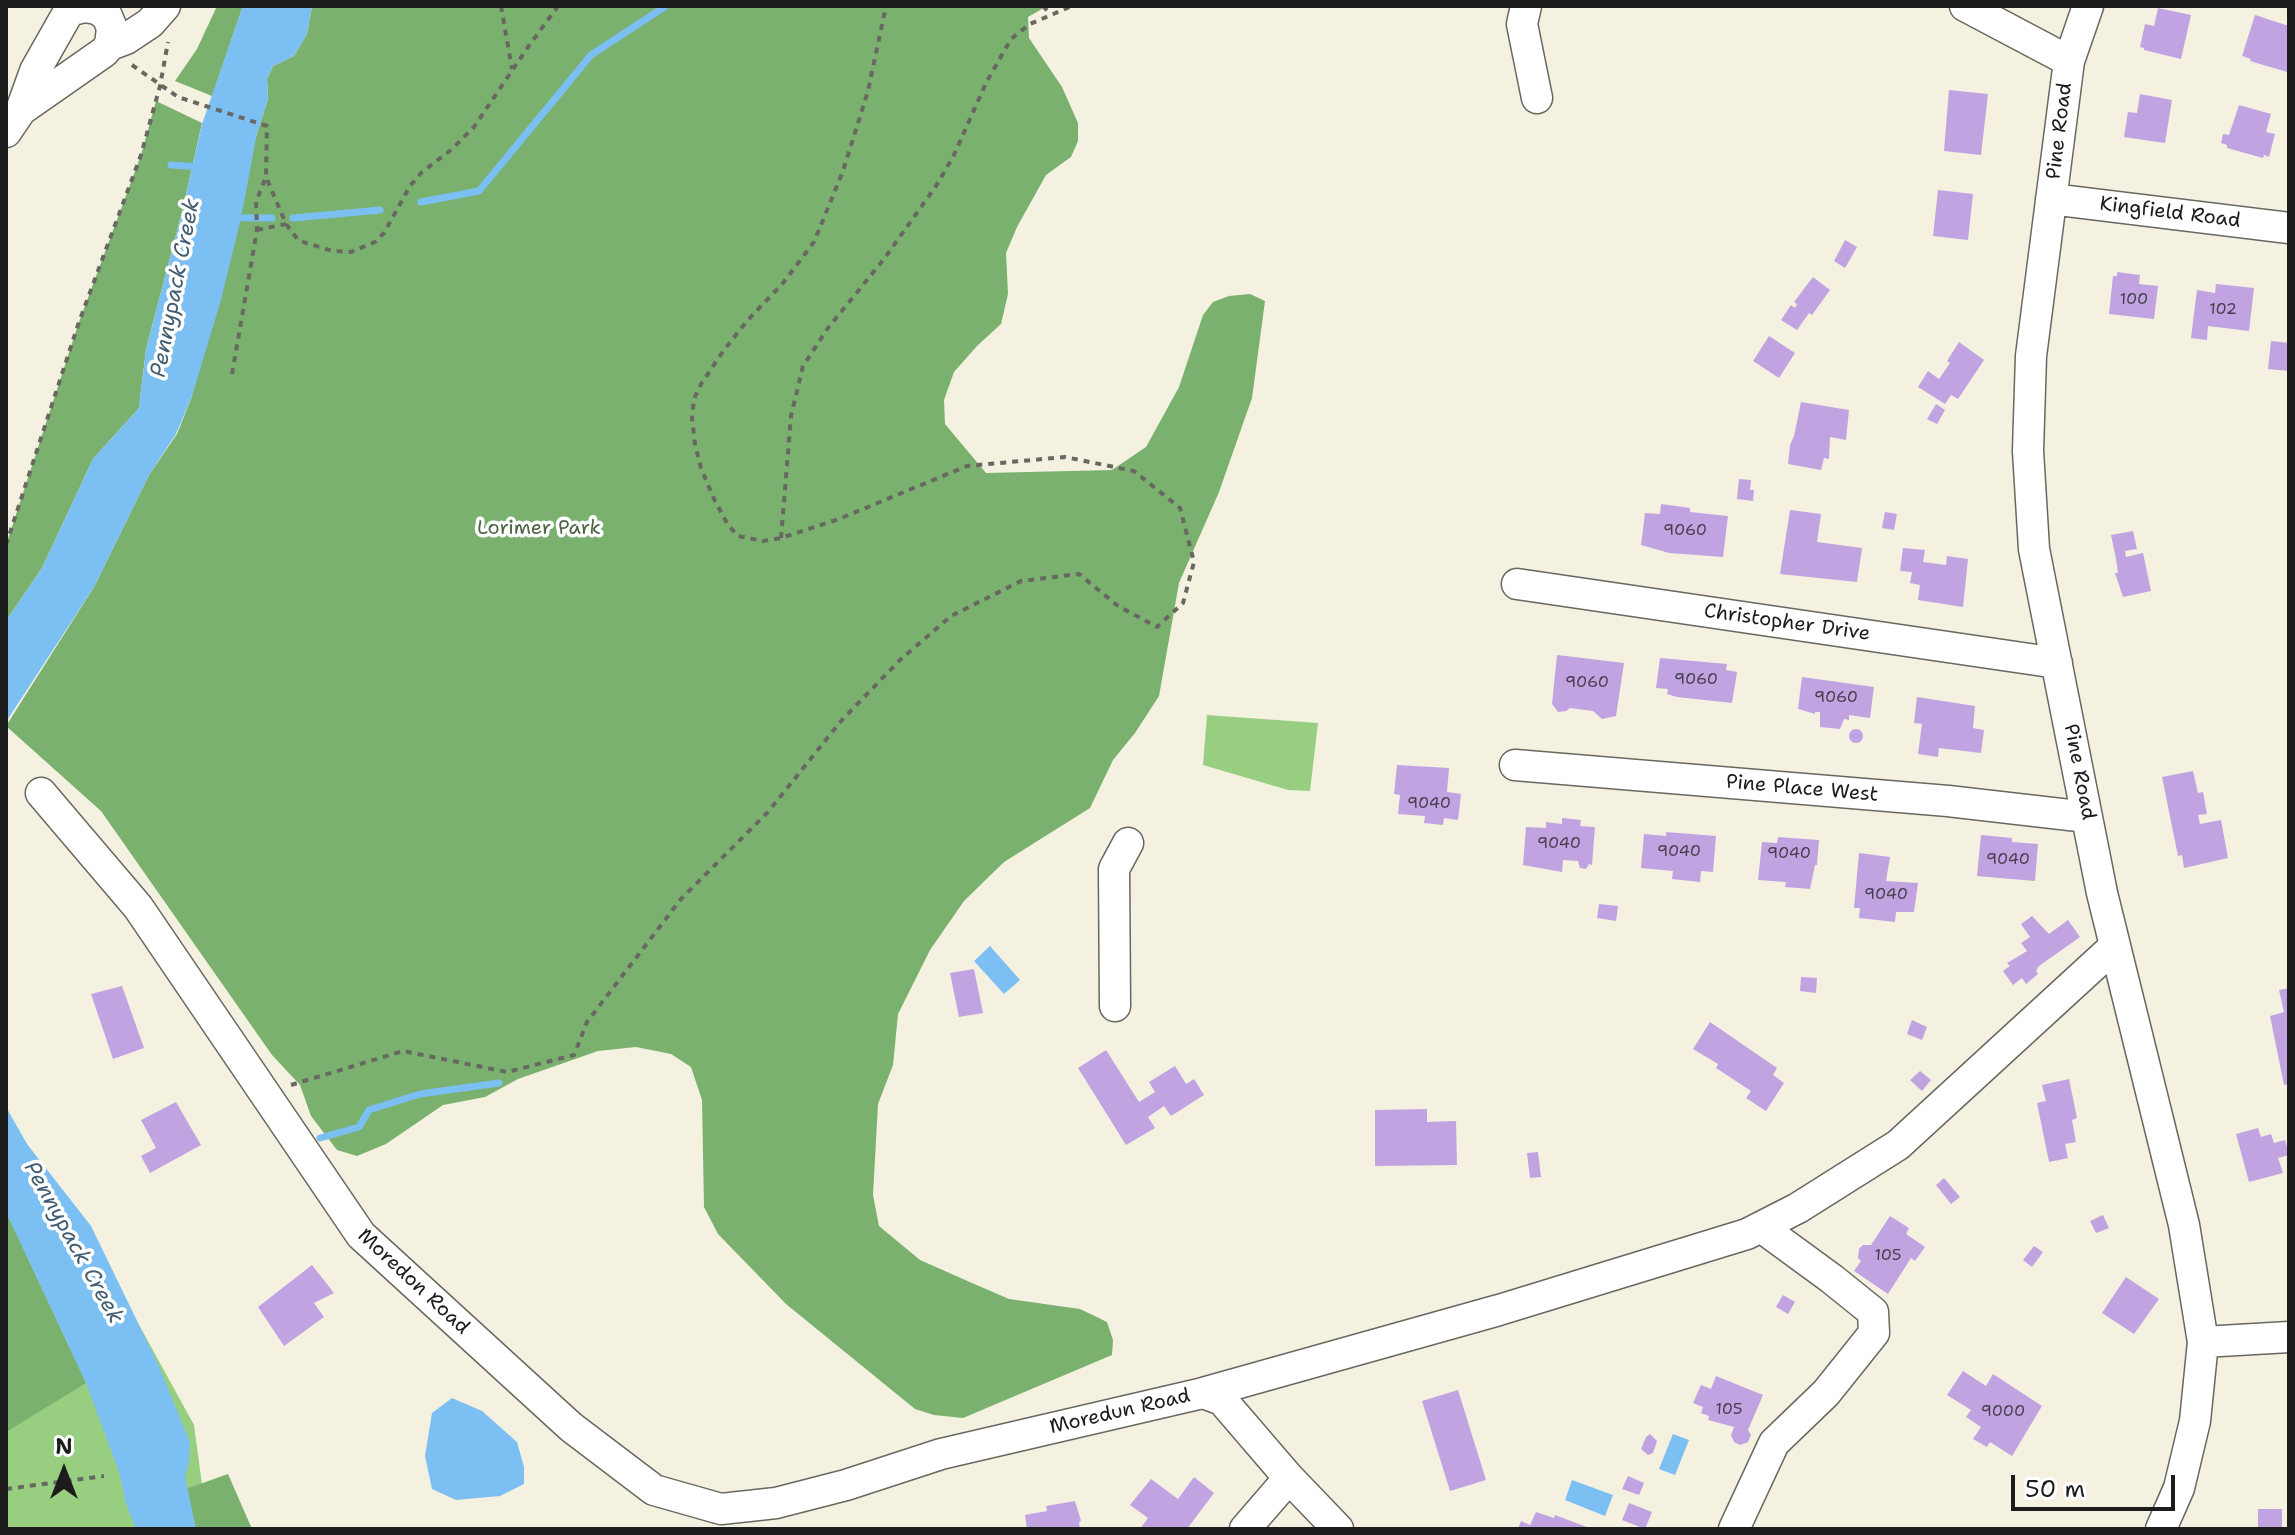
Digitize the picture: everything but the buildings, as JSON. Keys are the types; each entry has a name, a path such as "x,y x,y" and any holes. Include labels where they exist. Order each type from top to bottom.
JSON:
{"street":[{"path":"1526,6 1522,24 1537,98"},
{"path":"1965,6 2069,61"},
{"name":"Pine Road","path":"2088,6 2069,61 2031,356 2028,451 2034,549 2115,946 2184,1225 2203,1342 2195,1421 2179,1488 2161,1529"},
{"path":"14,121 35,71 69,11 84,7 97,9 107,16 112,28 107,48"},
{"path":"14,121 107,48 158,18"},
{"name":"Kingfield Road","path":"2051,199 2289,228"},
{"name":"Christopher Drive","path":"1517,584 2057,663"},
{"name":"Pine Place West","path":"1515,765 1948,801 2087,817"},
{"name":"Moredon Road","path":"41,793 138,907 361,1235 571,1427 654,1490 721,1509 776,1503 846,1485 941,1454"},
{"path":"1115,1006 1114,869 1128,843"},
{"path":"1203,1393 1499,1310 1747,1234 1798,1208 1898,1145 2115,946"},
{"path":"1734,1529 1774,1443 1826,1393 1874,1333 1873,1312 1761,1227"},
{"path":"2203,1342 2289,1337"},
{"name":"Moredun Road","path":"941,1454 1203,1393 1222,1400 1338,1529"},
{"path":"1245,1529 1289,1478"}],"path":[{"path":"501,6 512,71"},
{"path":"266,177 286,224 298,240 333,251 351,252 375,242 393,221 410,186 422,172 474,127 558,6"},
{"path":"266,1093 403,1051 507,1072 574,1055 587,1022 681,899 768,812 870,690 951,616 1021,581 1079,574 1118,606 1157,627 1183,603 1194,562 1180,508 1134,471 1065,457 967,466 839,519 781,538 750,540 738,536 728,525 701,468 692,418 694,399 724,350 783,283 814,242 843,171 868,91 886,6"},
{"path":"1043,6 1050,14"},
{"path":"781,538 791,416 803,366 828,328 884,259 936,186 953,157 1001,53 1011,39 1030,24 1072,6"},
{"path":"6,545 79,322 141,155 160,86 158,18"},
{"path":"107,48 178,97 267,126 266,177 256,202 257,230 232,374"},
{"path":"257,230 286,224"},
{"path":"6,1489 104,1476"}],"green space":[{"path":"217,6 243,6 212,96 175,81 197,49"},
{"name":"Lorimer Park","path":"312,6 1047,6 1028,17 1029,38 1062,87 1078,123 1078,141 1071,157 1046,175 1006,253 1008,294 1001,324 954,372 944,400 945,424 986,473 1112,470 1146,447 1179,387 1203,315 1213,302 1229,296 1250,294 1265,301 1252,398 1219,492 1179,583 1159,696 1113,760 1090,808 1004,862 964,901 930,950 898,1014 893,1065 878,1104 873,1195 879,1226 920,1260 1009,1299 1080,1309 1107,1322 1113,1340 1112,1355 963,1418 915,1409 786,1304 718,1234 704,1207 702,1100 691,1067 671,1054 636,1047 598,1051 518,1079 485,1097 443,1105 386,1144 357,1156 337,1150 311,1116 300,1085 272,1055 101,811 6,726 94,587 149,475 177,434 192,396 268,99 267,79 273,66 294,56 307,34"},
{"path":"156,101 202,123 146,349 139,408 93,459 42,568 6,621 6,545 79,322 141,155"},
{"path":"1207,715 1318,723 1310,791 1288,790 1203,765"},
{"path":"6,1122 132,1312 194,1425 208,1529 6,1529"},
{"path":"6,1212 86,1383 6,1432"},
{"path":"228,1474 252,1529 196,1529 186,1489"}],"water":[{"name":"Pennypack Creek","path":"243,6 312,6 307,34 294,56 273,66 267,79 268,99 257,133 241,218 221,300 192,396 176,434 149,475 94,587 6,722 6,621 42,568 93,459 139,408 146,349 202,124"},
{"path":"990,946 1020,980 1004,994 974,961"},
{"name":"Pennypack Creek","path":"6,1107 27,1144 91,1226 157,1362 190,1442 185,1477 196,1529 136,1529 86,1383 6,1212"},
{"path":"452,1398 482,1411 517,1442 524,1467 524,1484 500,1496 456,1500 432,1489 425,1456 432,1413"},
{"path":"1673,1434 1689,1440 1675,1475 1659,1469"},
{"path":"1572,1480 1613,1495 1605,1516 1565,1500"}],"waterway":[{"path":"421,202 479,191 591,55 666,6"},
{"path":"171,165 201,167"},
{"path":"293,218 380,210"},
{"path":"234,218 272,218"},
{"path":"320,1138 359,1127 369,1110 420,1094 499,1083"}]}
